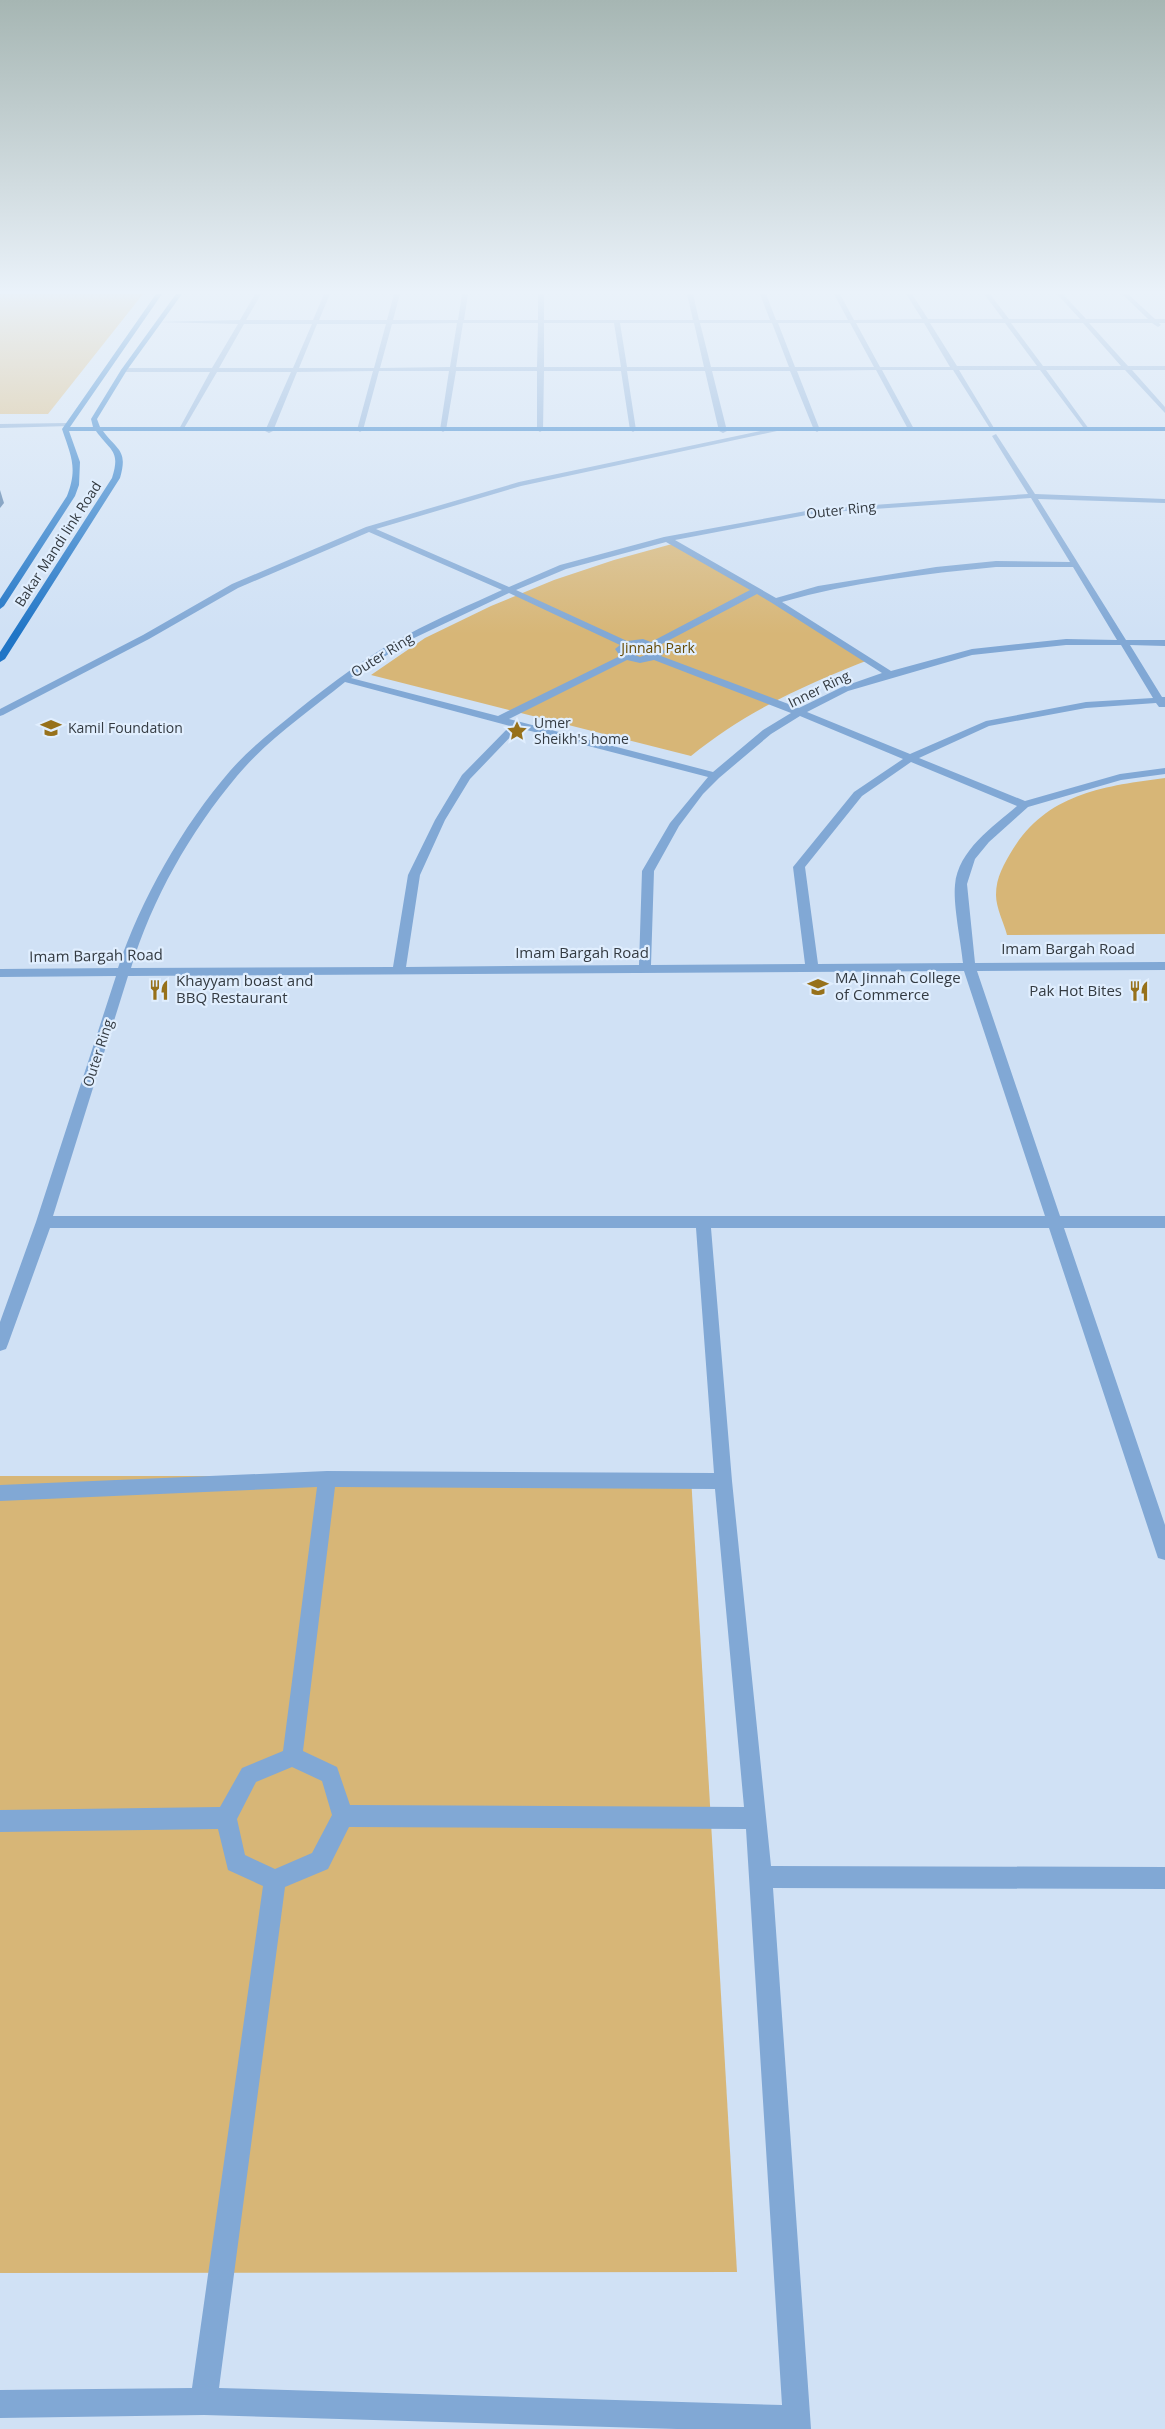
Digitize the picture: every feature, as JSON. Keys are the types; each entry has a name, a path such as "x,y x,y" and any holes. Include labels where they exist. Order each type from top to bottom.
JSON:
{"main road":[{"path":"80,407 66,427 116,438"},
{"path":"99,435 94,419 101,407"},
{"name":"Bakar Mandi link Road","path":"0,606 71,496 77,482 78,463 73,439 66,427"},
{"path":"99,435 180,430 911,429 1165,434"},
{"path":"140,438 752,436 1165,429"},
{"name":"Bakar Mandi link Road","path":"0,659 116,478 121,464 119,451 99,435"}],"street":[{"path":"180,430 193,407"},
{"path":"269,431 279,407"},
{"path":"360,430 366,407"},
{"path":"443,430 447,407"},
{"path":"540,407 540,430"},
{"path":"630,407 633,430"},
{"path":"718,407 723,431"},
{"path":"808,407 817,430"},
{"path":"899,407 911,429"},
{"path":"978,407 1123,642 1162,700 1165,711"},
{"path":"1070,407 1086,429"},
{"path":"0,426 66,427"},
{"path":"0,713 146,637 235,586 369,529 519,484 775,430"},
{"name":"Outer Ring","path":"0,1344 44,1222 133,942 160,883 193,829 234,773 276,733 343,679 410,637 509,590 563,567 667,539 817,512 1033,496 1165,501"},
{"path":"369,529 626,644"},
{"path":"667,539 758,590 890,674"},
{"path":"775,601 818,589 936,570 996,564 1075,565"},
{"path":"654,644 660,652 654,657 638,660 622,655 620,650 626,644 636,642 654,644 758,590"},
{"name":"Inner Ring","path":"645,969 648,871 674,825 715,776 767,732 799,712 845,689 890,674 972,652 1066,642 1165,643"},
{"path":"501,719 626,657"},
{"path":"654,657 912,757 1024,806"},
{"path":"343,679 715,776"},
{"path":"812,968 799,867 858,794 912,757 986,724 1086,705 1162,700"},
{"path":"399,971 414,875 440,820 466,777 518,723"},
{"path":"1165,771 1120,777 1024,806 985,840 970,858 961,884 969,966 1165,1552"},
{"name":"Imam Bargah Road","path":"0,973 1165,966"},
{"path":"44,1222 1165,1222"},
{"path":"0,2404 204,2401 796,2424 761,1877 723,1481 703,1222"},
{"path":"0,1493 327,1479 723,1481"},
{"path":"292,1757 327,1479"},
{"path":"292,1757 330,1774 343,1816 320,1860 275,1880 236,1862 226,1818 249,1775 292,1757"},
{"path":"343,1816 754,1818"},
{"path":"0,1821 226,1818"},
{"path":"761,1877 1165,1878"},
{"path":"204,2401 275,1880"}],"green space":[{"path":"0,407 53,407 48,414 0,414"},
{"name":"Jinnah Park","path":"672,544 871,659 777,700 733,726 691,756 371,675 425,638 491,606 554,580"},
{"path":"1165,778 1165,934 1007,935 996,900 997,882 1013,849 1027,830 1043,815 1080,796 1100,789"},
{"path":"0,1476 691,1476 737,2272 0,2273"}],"place":[{"name":"Kamil Foundation","path":"51,728"},
{"name":"Umer Sheikh's home","path":"517,731"},
{"name":"MA Jinnah College of Commerce","path":"818,987"},
{"name":"Khayyam boast and BBQ Restaurant","path":"159,990"},
{"name":"Pak Hot Bites","path":"1139,991"}]}
